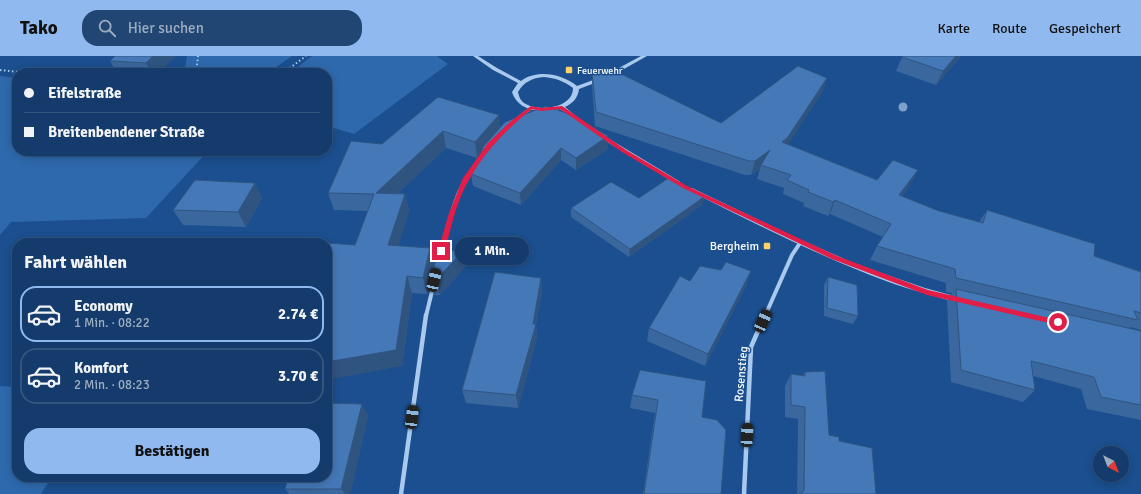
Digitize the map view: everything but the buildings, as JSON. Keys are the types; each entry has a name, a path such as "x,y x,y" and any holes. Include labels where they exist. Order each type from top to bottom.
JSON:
{"street":[{"path":"475,56 521,83"},
{"path":"576,88 606,77 645,56"},
{"path":"547,76 565,79 572,83 576,88 574,99 568,104 560,107 546,109 531,108 524,105 515,97 515,92 521,83 528,79 547,76"},
{"path":"560,107 580,122"},
{"path":"512,123 531,108"},
{"path":"593,130 685,187 800,243 856,267 920,290 964,301"},
{"path":"440,258 452,213 466,178 486,150"},
{"name":"Rosenstieg","path":"744,494 751,347 792,255 800,243"},
{"path":"401,494 424,324 434,280"}],"path":[{"path":"197,68 198,56"},
{"path":"290,68 306,56"},
{"path":"0,70 12,71"}],"shaded area":[{"path":"187,56 292,56 275,68 185,68"},
{"path":"312,56 437,56 448,64 354,134 332,127 332,68 296,68"},
{"path":"0,76 12,77 12,156 203,156 146,218 11,222 0,235"},
{"path":"0,386 12,387 12,482 49,482 41,494 0,494"}],"place":[{"name":"Feuerwehr","path":"569,70"},
{"name":"Bergheim","path":"767,246"}],"route":[{"path":"441,251 452,213 466,178 490,145 512,123 531,108 541,110 560,107 624,151 685,187 834,258 927,292 1058,322"}]}
